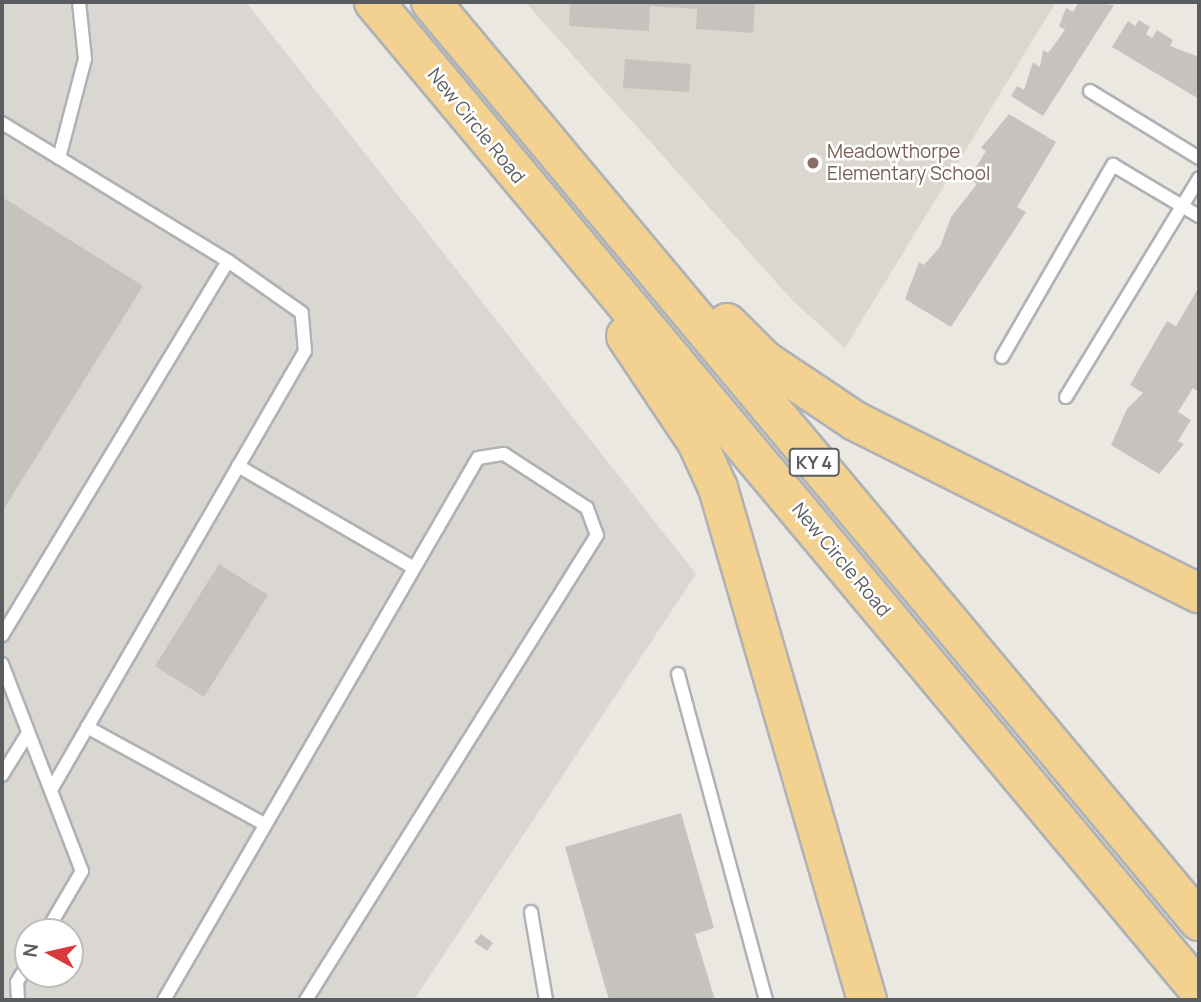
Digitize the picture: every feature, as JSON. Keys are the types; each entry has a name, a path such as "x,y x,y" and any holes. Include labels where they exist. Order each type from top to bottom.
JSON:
{"highway":[{"name":"New Circle Road","path":"374,2 1199,990"},
{"name":"KY 4","path":"430,2 1199,920"},
{"path":"554,151 789,379 895,443 1199,593"},
{"path":"530,191 696,442 718,488 867,1000"}],"lane":[{"path":"59,158 85,59 79,2"},
{"path":"1090,91 1199,158"},
{"path":"2,122 228,261 302,313 305,351 51,790"},
{"path":"1002,357 1113,165 1199,215"},
{"path":"1066,397 1199,178"},
{"path":"2,635 228,261"},
{"path":"164,1000 412,567 478,458 504,454 587,508 597,535 306,1000"},
{"path":"239,466 412,567"},
{"path":"2,664 82,871 54,918"},
{"path":"678,674 766,1000"},
{"path":"87,727 264,824"},
{"path":"2,775 28,733"},
{"path":"531,912 546,1000"}],"shaded area":[{"path":"2,2 246,2 696,574 414,1000 2,1000"},
{"name":"Meadowthorpe Elementary School","path":"525,2 1056,2 845,348 793,301"}],"building":[{"path":"570,2 755,2 753,33 696,29 697,9 650,6 649,31 569,26"},
{"path":"1079,2 1114,5 1043,116 1011,96 1017,86 1024,90 1033,62 1040,67 1043,50 1048,53 1065,30 1059,26 1066,8 1073,12"},
{"path":"1139,20 1150,27 1146,34 1152,38 1157,30 1173,40 1170,46 1199,57 1199,99 1112,47 1128,21 1135,26"},
{"path":"625,59 691,64 689,92 623,88"},
{"path":"1009,114 1056,142 1017,207 1026,212 951,327 905,299 919,262 924,265 940,247 951,217 977,184 969,179 986,151 981,148"},
{"path":"2,197 143,286 2,512"},
{"path":"1199,287 1199,392 1193,388 1178,412 1191,420 1178,441 1184,444 1159,474 1111,445 1127,409 1143,393 1130,385 1167,321 1176,326"},
{"path":"219,564 268,595 204,697 155,666"},
{"path":"681,813 714,928 695,934 715,1000 609,1000 565,847"},
{"path":"481,934 493,943 487,951 474,942"}],"place":[{"name":"Meadowthorpe Elementary School","path":"813,163"}]}
